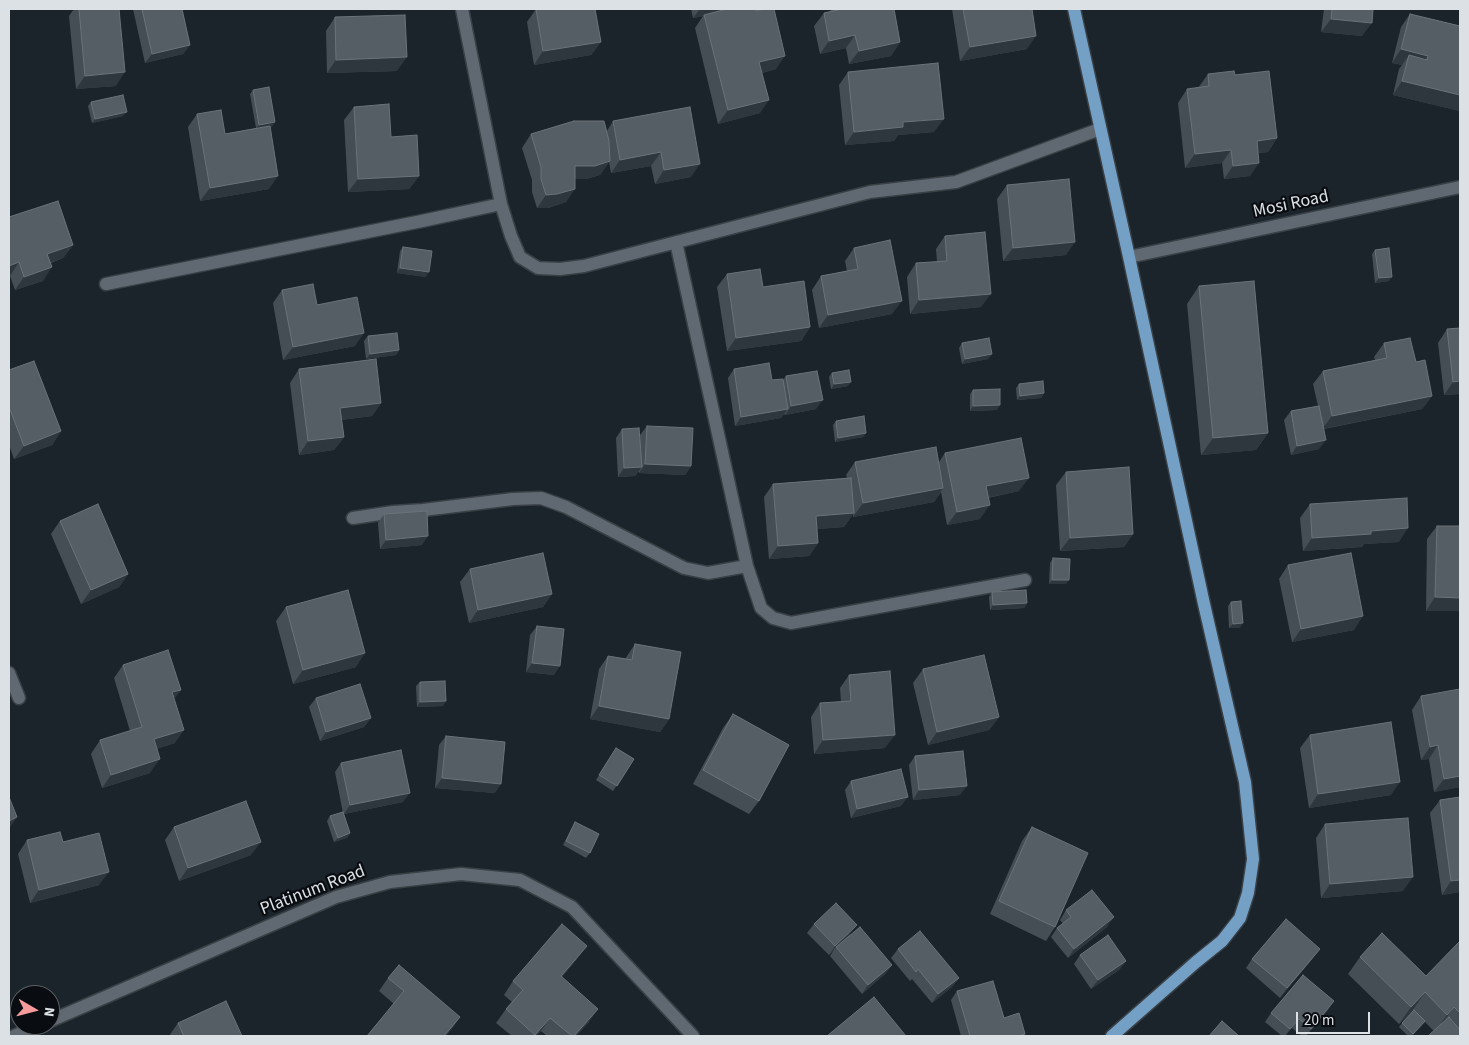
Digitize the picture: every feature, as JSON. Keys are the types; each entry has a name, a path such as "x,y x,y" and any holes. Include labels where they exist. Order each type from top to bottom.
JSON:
{"main road":[{"path":"1074,9 1204,604 1245,782 1253,859 1248,892 1240,918 1222,941 1112,1036"}],"street":[{"path":"462,9 500,204 520,257 538,268 560,269 584,266 870,192 956,182 1100,128"},
{"name":"Mosi Road","path":"1129,257 1460,187"},
{"path":"106,284 500,204"},
{"path":"676,242 746,566 761,608 773,618 791,623 1025,580"},
{"path":"353,518 513,499 541,498 566,507 684,568 708,573 746,566"},
{"path":"9,673 19,698"},
{"name":"Platinum Road","path":"60,1017 336,897 390,882 461,874 520,880 572,907 693,1036"}],"building":[{"path":"79,9 119,9 125,72 85,76"},
{"path":"142,9 182,9 190,45 152,54"},
{"path":"536,9 595,9 601,42 543,51"},
{"path":"727,9 756,9 756,11 774,9 785,56 759,62 769,100 728,110 704,15"},
{"path":"842,9 894,9 900,42 859,51 855,35 829,41 824,13"},
{"path":"963,9 1032,9 1036,36 970,47"},
{"path":"1332,9 1373,9 1372,23 1331,19"},
{"path":"1410,14 1460,26 1460,95 1402,81 1409,55 1427,60 1428,56 1401,49"},
{"path":"405,15 407,57 336,60 335,17"},
{"path":"938,63 944,119 903,122 903,127 854,132 848,72"},
{"path":"1234,71 1235,75 1269,71 1277,138 1257,141 1259,163 1233,166 1231,150 1195,154 1187,89 1209,86 1208,74"},
{"path":"269,87 275,122 259,125 253,90"},
{"path":"123,95 127,112 95,119 91,102"},
{"path":"389,104 391,137 417,135 419,176 358,179 354,107"},
{"path":"690,107 700,164 664,170 661,152 620,160 613,121"},
{"path":"221,110 225,134 270,126 278,176 210,188 197,114"},
{"path":"574,121 604,121 609,141 610,161 595,166 575,166 575,189 546,195 541,179 541,167 531,134"},
{"path":"1069,179 1075,242 1013,248 1007,185"},
{"path":"58,201 73,245 47,254 52,267 24,277 19,262 9,266 9,217"},
{"path":"985,232 991,294 919,300 916,263 947,261 945,236"},
{"path":"890,240 902,301 828,315 821,276 858,269 854,248"},
{"path":"403,247 432,251 429,272 400,268"},
{"path":"1389,248 1392,277 1379,278 1375,250"},
{"path":"760,269 763,287 804,281 810,327 736,338 727,274"},
{"path":"1254,281 1268,433 1213,438 1199,286"},
{"path":"313,284 317,305 357,297 364,333 293,347 282,290"},
{"path":"1460,328 1460,381 1453,382 1447,329"},
{"path":"397,333 399,350 370,354 368,336"},
{"path":"989,338 992,354 965,359 962,343"},
{"path":"1410,338 1416,362 1425,360 1432,396 1332,416 1323,371 1387,358 1384,343"},
{"path":"376,359 381,403 340,408 344,437 308,441 299,369"},
{"path":"34,361 61,431 24,446 9,407 9,370"},
{"path":"769,363 772,380 783,379 788,409 741,417 734,369"},
{"path":"849,370 851,382 834,384 832,373"},
{"path":"817,371 823,400 791,406 786,376"},
{"path":"1043,381 1044,393 1020,396 1019,384"},
{"path":"1000,389 1000,405 973,406 973,390"},
{"path":"1319,406 1326,440 1297,446 1291,411"},
{"path":"864,416 866,433 838,438 836,421"},
{"path":"647,426 693,428 691,466 645,464"},
{"path":"639,428 642,467 624,468 622,429"},
{"path":"1021,438 1029,478 986,486 990,505 957,512 945,453"},
{"path":"936,447 943,488 863,503 855,462"},
{"path":"1129,467 1133,534 1070,538 1066,472"},
{"path":"851,478 854,513 816,516 818,543 778,546 773,484"},
{"path":"1407,498 1408,528 1371,531 1371,534 1312,538 1310,504"},
{"path":"98,504 128,574 91,590 60,521"},
{"path":"427,511 428,536 386,540 384,514"},
{"path":"1437,526 1460,526 1460,598 1435,597"},
{"path":"543,553 552,594 478,610 470,569"},
{"path":"1351,553 1363,616 1301,629 1288,565"},
{"path":"1053,558 1070,559 1069,580 1052,580"},
{"path":"348,590 365,653 303,670 286,607"},
{"path":"1026,590 1027,603 993,605 992,592"},
{"path":"1241,601 1243,623 1233,624 1231,602"},
{"path":"537,626 564,629 560,666 532,663"},
{"path":"635,644 681,652 669,719 599,706 608,656 632,660"},
{"path":"168,650 181,690 172,692 184,730 154,739 160,759 111,775 100,740 142,727 123,665"},
{"path":"984,655 999,717 937,732 923,669"},
{"path":"890,671 895,735 823,740 820,703 851,701 849,675"},
{"path":"445,681 446,701 420,702 420,682"},
{"path":"360,684 371,718 326,732 316,698"},
{"path":"1460,689 1460,776 1444,779 1438,745 1430,747 1421,696"},
{"path":"733,714 789,745 759,801 703,770"},
{"path":"1391,722 1400,782 1318,794 1310,735"},
{"path":"446,736 505,742 501,784 442,778"},
{"path":"616,748 634,759 617,786 599,775"},
{"path":"401,750 410,793 350,805 341,763"},
{"path":"963,751 967,786 919,790 915,756"},
{"path":"901,769 908,797 857,809 851,781"},
{"path":"9,797 17,817 9,821"},
{"path":"1460,797 1460,880 1451,881 1440,800"},
{"path":"246,801 261,842 188,868 174,827"},
{"path":"343,812 350,833 338,838 330,816"},
{"path":"1408,818 1413,877 1330,884 1325,824"},
{"path":"575,822 599,834 590,853 566,841"},
{"path":"1032,827 1088,853 1055,927 999,901"},
{"path":"60,832 63,842 99,833 109,872 39,890 27,840"},
{"path":"1092,890 1114,917 1074,949 1057,928 1071,917 1066,910"},
{"path":"836,903 857,925 835,946 814,924"},
{"path":"1286,919 1320,949 1287,988 1252,959"},
{"path":"562,924 587,946 561,976 598,1009 574,1036 550,1018 535,1035 506,1009 523,990 513,981"},
{"path":"860,927 892,965 868,985 836,947"},
{"path":"920,931 959,978 938,994 918,969 916,972 898,949"},
{"path":"1382,933 1426,976 1460,941 1460,1013 1454,1007 1447,1015 1425,992 1411,1007 1360,957"},
{"path":"1108,935 1126,961 1098,980 1080,955"},
{"path":"399,965 460,1017 444,1036 367,1036 404,991 388,978"},
{"path":"1303,975 1334,1001 1311,1029 1299,1019 1290,1029 1271,1013"},
{"path":"993,981 1004,1018 1019,1013 1025,1034 1017,1036 970,1036 957,991"},
{"path":"874,997 906,1036 827,1036"},
{"path":"226,1001 242,1036 184,1036 178,1023"},
{"path":"1414,1010 1425,1021 1413,1034 1402,1023"},
{"path":"1449,1017 1460,1030 1460,1036 1428,1036"},
{"path":"1222,1021 1239,1036 1209,1036"}]}
